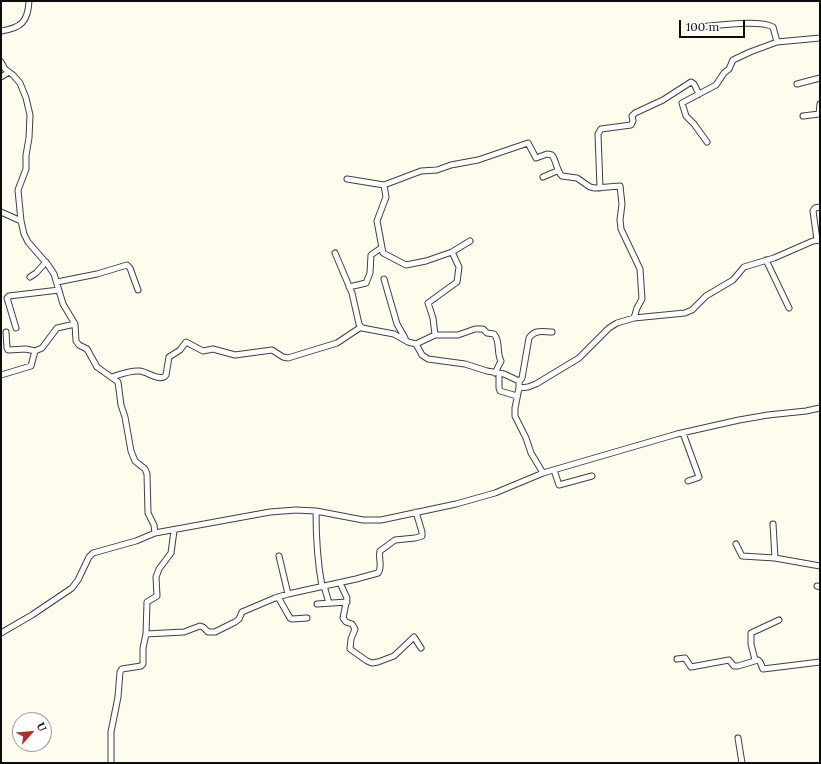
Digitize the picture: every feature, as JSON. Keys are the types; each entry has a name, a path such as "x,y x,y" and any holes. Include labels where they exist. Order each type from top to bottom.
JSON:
{"street":[{"path":"1,31 16,27 24,22 29,1"},
{"path":"697,27 767,24 773,27 777,42"},
{"path":"708,142 686,116 682,104 716,84 735,59 777,42 820,38"},
{"path":"1,62 5,69 20,83 26,98 30,115 26,169 18,190 21,221 27,239 52,271 57,282 63,304 75,324 75,338 78,343 87,348 97,367 118,382 132,455 135,461 147,474 148,513 154,525 155,533"},
{"path":"1,77 9,72"},
{"path":"797,84 820,78"},
{"path":"600,188 599,130 631,125 633,121 632,116 635,112 663,100 691,82 694,84 699,94"},
{"path":"803,116 819,114 820,104"},
{"path":"347,179 384,185 421,171 436,170 451,165 478,160 528,143 537,158 547,154 552,155 556,163 557,171 562,176 577,178 590,186 600,188 618,186 620,187 622,204 620,220 621,229 640,269 642,299 634,318"},
{"path":"543,177 557,171"},
{"path":"384,185 386,197 377,221 381,248 384,254 406,265 426,261 452,252 470,241"},
{"path":"519,388 532,386 582,356 613,325 634,318 688,312 706,296 733,280 744,267 819,240 813,211 815,208 820,208"},
{"path":"1,212 21,221"},
{"path":"349,287 366,283 370,273 370,256 373,252 381,248"},
{"path":"434,335 433,318 428,303 457,282 459,267 452,252"},
{"path":"336,253 349,287 360,327"},
{"path":"766,260 789,308"},
{"path":"30,277 46,262"},
{"path":"57,282 127,265 130,268 138,290"},
{"path":"384,279 397,324 407,342"},
{"path":"16,328 7,298 9,296 59,290"},
{"path":"6,332 8,350 35,350 43,348 58,328 75,324"},
{"path":"112,377 136,371 142,371 156,377 164,377 166,375 169,357 180,350 186,342 203,351 213,349 235,356 272,350 283,357 288,358 336,342 360,327 394,334 407,342 416,344 434,335 458,335 476,329 483,329 487,333 494,334 498,342 498,356 501,361 497,373 500,391 517,396"},
{"path":"543,473 531,453 526,438 515,416 515,408 529,338 536,331 552,332"},
{"path":"416,344 422,355 428,359 464,364 497,373 519,382"},
{"path":"1,375 31,366 35,350"},
{"path":"1,633 30,617 72,588 78,580 91,554 142,539 155,533 174,531 270,512 296,510 316,511 373,521 456,504 495,493 543,473 683,432 761,416 820,408"},
{"path":"683,432 698,475 698,478 688,481"},
{"path":"554,470 559,485 592,476"},
{"path":"316,511 318,568 328,603"},
{"path":"146,634 184,632 200,626 208,632 215,632 237,620 242,612 262,602 288,594 378,573 380,568 380,551 395,540 422,536 422,529 416,512"},
{"path":"773,524 775,558"},
{"path":"111,763 111,732 118,697 120,672 122,669 142,665 146,634 147,602 148,600 155,598 156,577 160,569 172,554 174,531"},
{"path":"736,544 742,556 775,558 820,566"},
{"path":"279,556 288,594"},
{"path":"340,583 347,596 343,618 346,622 352,624 355,629 349,648 367,661 375,663 394,656 414,637 421,648"},
{"path":"278,597 290,618 307,618"},
{"path":"317,604 347,602"},
{"path":"778,620 751,634 751,644 755,660 759,661 763,669 820,662"},
{"path":"677,659 685,658 690,667 729,660 734,666 738,666 755,660"},
{"path":"738,738 742,763"}]}
